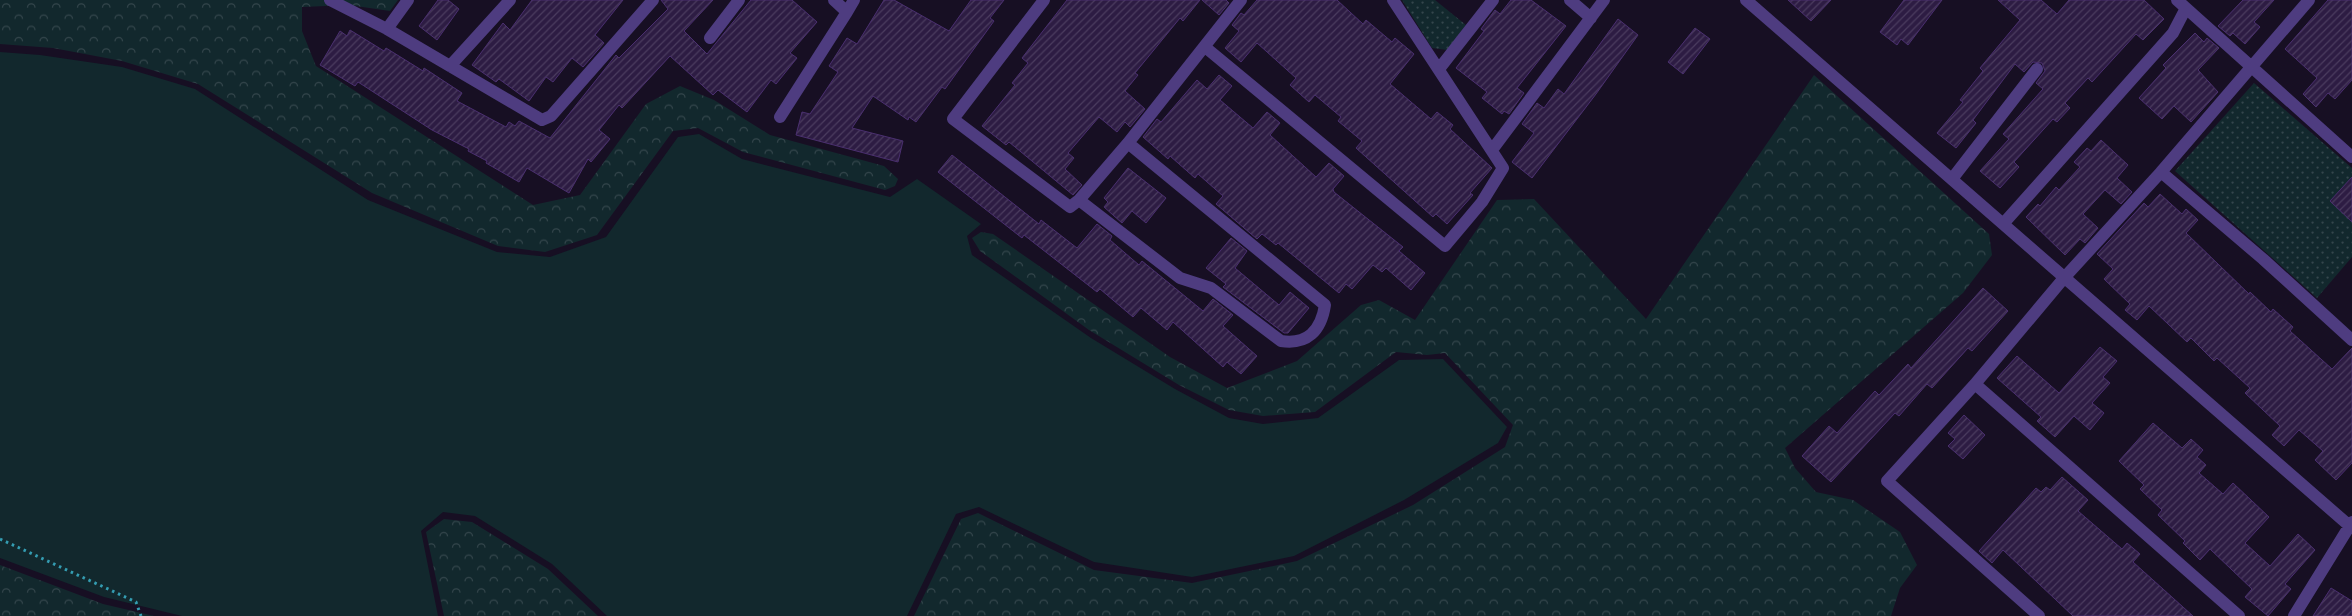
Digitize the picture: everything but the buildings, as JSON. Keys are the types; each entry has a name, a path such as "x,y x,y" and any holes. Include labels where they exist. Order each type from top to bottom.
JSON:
{"street":[{"path":"330,0 387,29 542,120 551,116 653,0"},
{"path":"387,29 408,0"},
{"path":"450,66 510,0"},
{"path":"710,38 739,0"},
{"path":"834,0 847,12"},
{"path":"780,117 854,0"},
{"path":"1044,0 954,119 1070,208 1128,143 1241,0"},
{"path":"1205,47 1445,246 1482,202 1503,168 1393,0"},
{"path":"1438,69 1492,0"},
{"path":"1570,0 1591,18"},
{"path":"1492,150 1604,0"},
{"path":"1746,0 2064,278 2351,525 2294,616"},
{"path":"2039,616 1887,481 1975,384 2064,278 2161,172 2309,0"},
{"path":"2003,224 2173,33 2182,4 2352,157"},
{"path":"1952,179 2037,69"},
{"path":"1079,200 1180,278 1211,288 1280,341 1294,343 1306,340 1323,317 1325,305 1128,143"},
{"path":"2161,172 2263,259 2352,340"},
{"path":"1975,384 2239,616"}],"path":[{"path":"0,539 136,602 141,616"}],"green space":[{"path":"0,0 398,0 390,11 349,5 302,7 302,31 316,66 533,205 580,195 646,104 680,86 714,100 770,135 884,166 898,179 895,186 885,190 743,152 698,128 673,131 597,235 545,252 498,246 372,193 198,84 122,61 53,48 0,44"},
{"path":"1402,0 1435,0 1466,25 1447,50 1432,48"},
{"path":"0,52 40,55 122,67 195,89 368,200 497,252 550,257 606,237 678,137 699,134 742,159 890,197 917,179 981,224 967,236 972,255 1091,338 1175,389 1229,418 1263,424 1318,418 1399,360 1443,359 1507,427 1498,443 1404,500 1294,556 1192,577 1094,562 979,507 956,514 907,616 607,616 552,564 475,516 443,512 421,531 438,616 182,616 104,597 0,558"},
{"path":"1814,75 1989,234 1992,255 1963,293 1785,448 1795,468 1816,492 1853,500 1900,532 1917,565 1900,588 1891,616 914,616 961,519 978,513 1094,570 1192,583 1297,561 1413,505 1505,447 1513,425 1445,353 1427,355 1396,352 1315,412 1263,416 1229,410 1179,385 1089,330 980,251 972,238 981,232 993,234 1170,357 1227,388 1297,361 1361,305 1379,300 1415,320 1497,200 1534,199 1646,319"},
{"path":"2254,83 2352,168 2352,257 2317,298 2175,171"},
{"path":"444,519 472,522 548,569 598,616 444,616 426,532"},
{"path":"0,565 103,604 154,616 0,616"}]}
